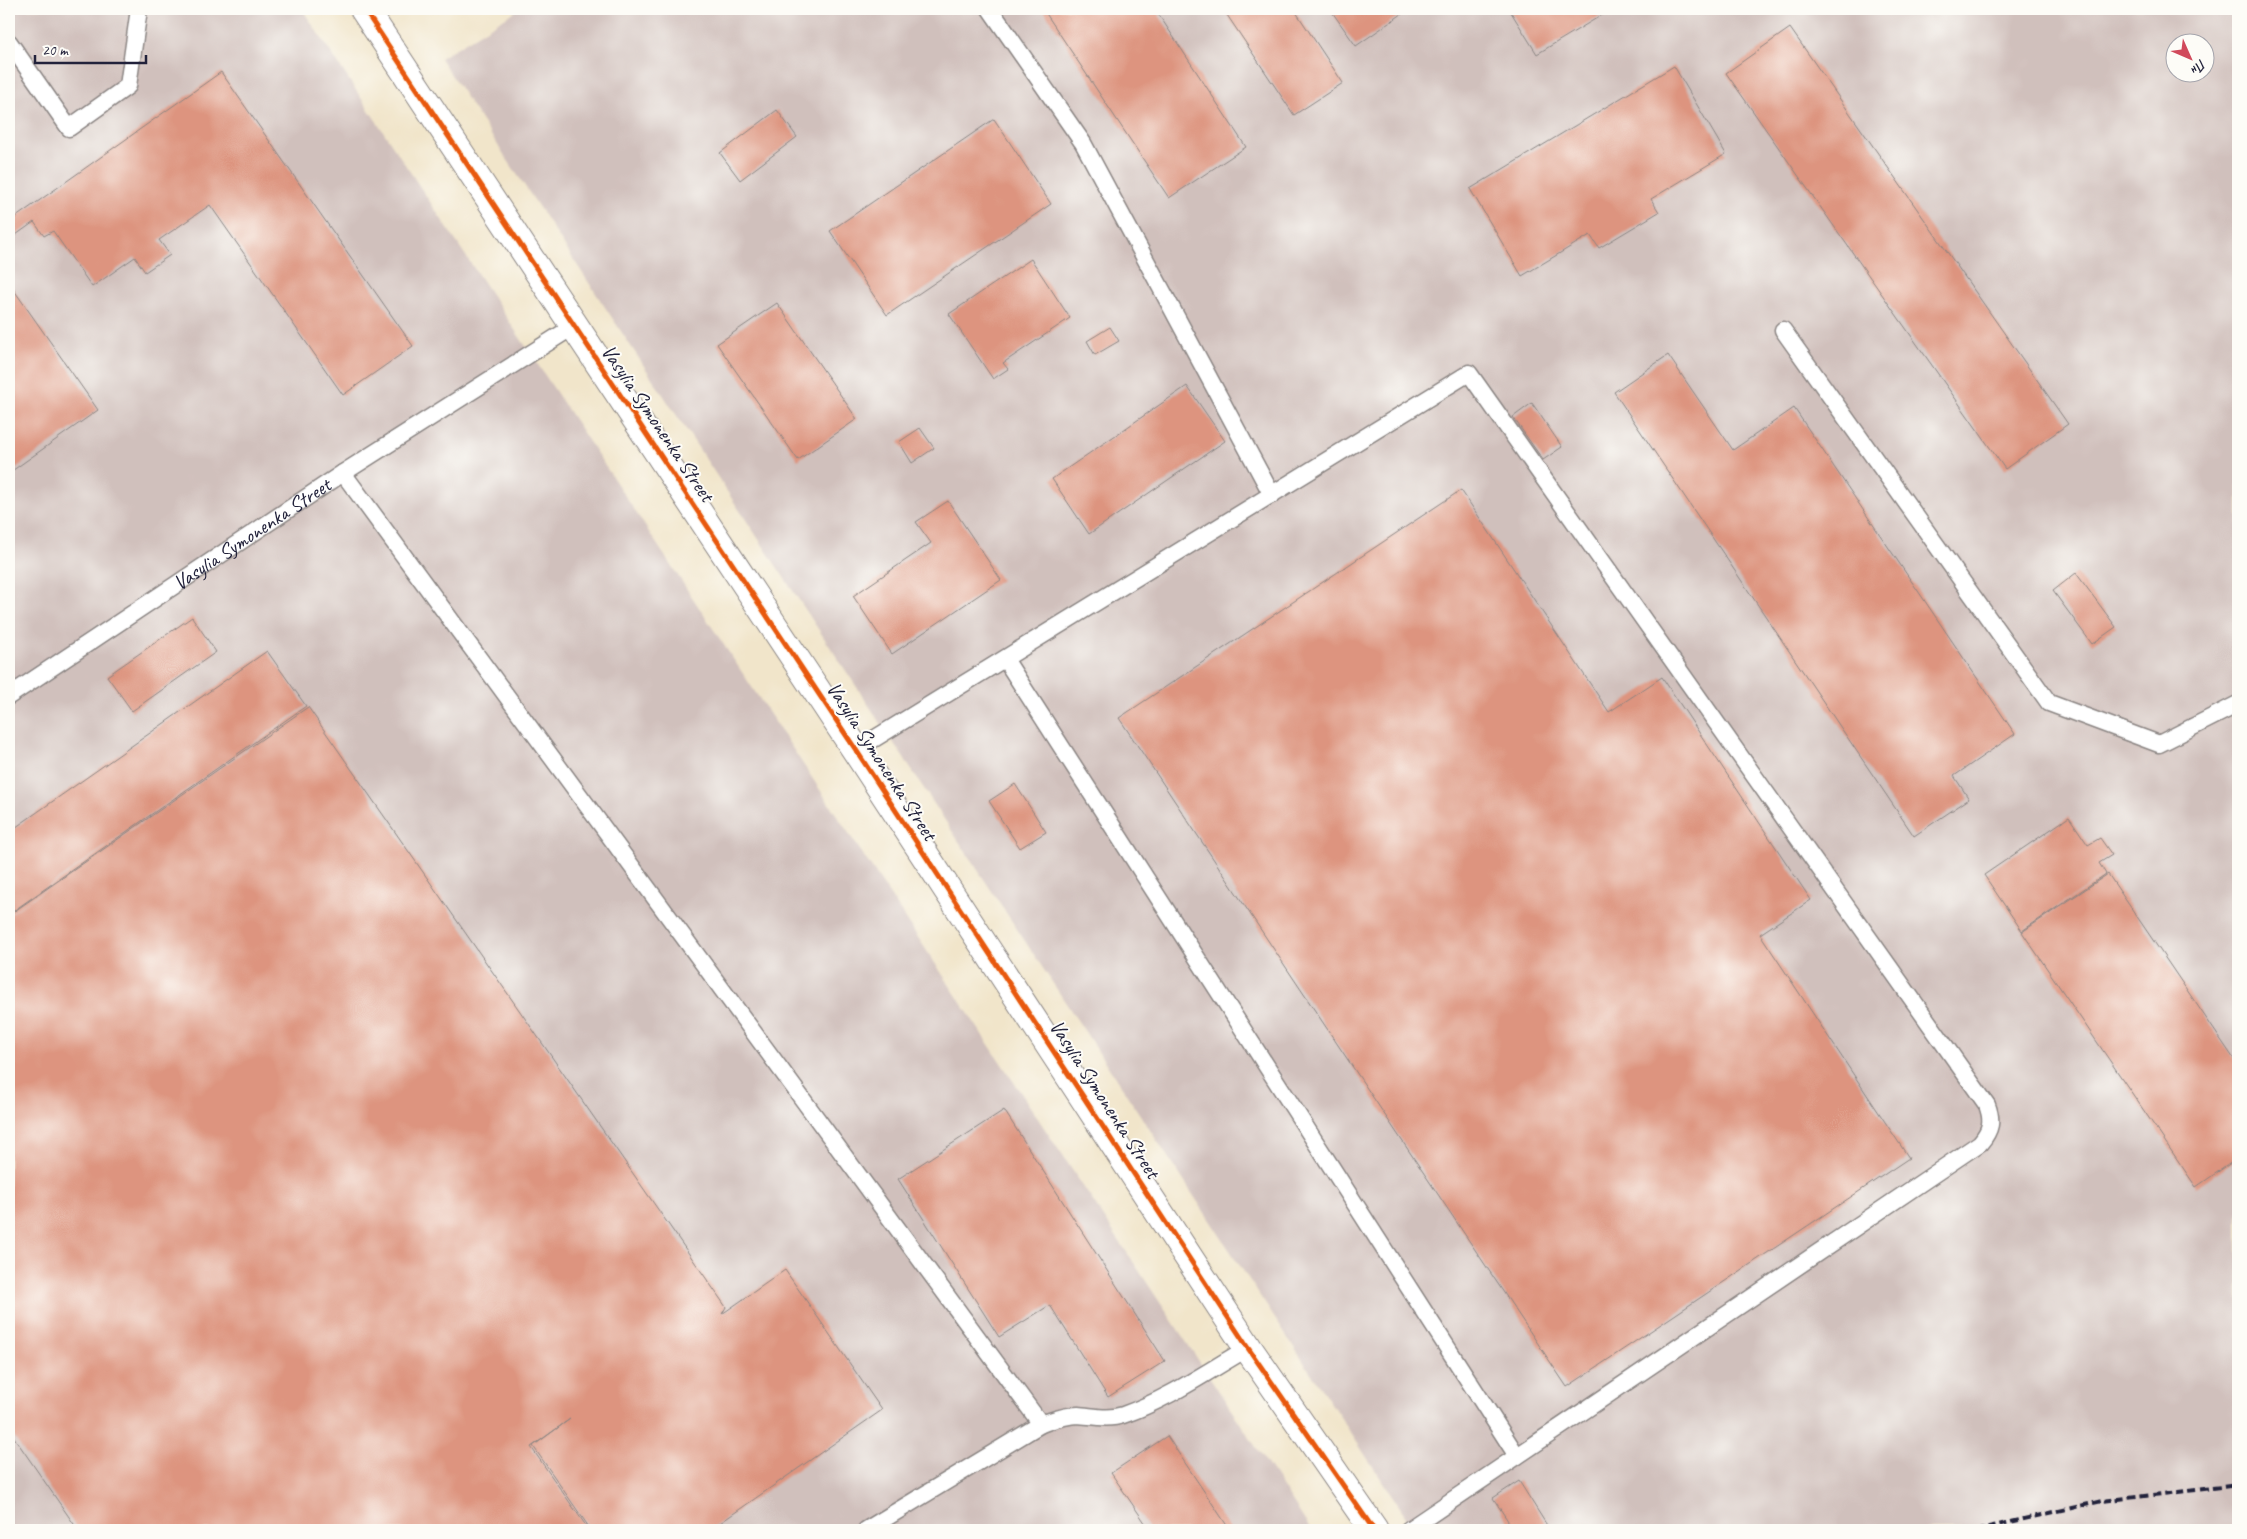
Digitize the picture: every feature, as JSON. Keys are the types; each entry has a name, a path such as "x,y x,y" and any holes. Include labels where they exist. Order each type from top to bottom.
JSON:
{"street":[{"name":"Vasylia Symonenka Street","path":"364,9 856,750 1248,1348 1374,1530"}],"lane":[{"path":"9,42 69,128 128,86 139,9"},
{"path":"990,9 1083,143 1272,495"},
{"name":"Vasylia Symonenka Street","path":"9,696 343,473 574,326"},
{"path":"1783,330 2049,704 2159,744 2238,704"},
{"path":"856,750 1469,373 1987,1105 1992,1118 1989,1132 1980,1143 1408,1530"},
{"path":"343,473 1041,1424"},
{"path":"1005,658 1516,1456"},
{"path":"866,1530 1041,1424 1062,1417 1077,1415 1102,1418 1122,1416 1161,1398 1248,1348"}],"shaded area":[{"path":"9,9 302,9 1311,1530 9,1530"},
{"path":"519,9 2238,9 2238,1530 1415,1530 440,58"}],"building":[{"path":"1043,9 1155,9 1246,147 1169,198"},
{"path":"1223,9 1294,9 1343,83 1294,115"},
{"path":"1330,9 1409,9 1356,46"},
{"path":"1509,9 1612,9 1537,54"},
{"path":"1790,28 2068,424 2005,469 1726,73"},
{"path":"1674,66 1726,154 1651,199 1659,212 1599,248 1590,235 1522,276 1470,189"},
{"path":"221,72 413,346 343,395 210,205 159,240 170,255 145,272 135,257 92,287 53,231 44,236 34,222 13,237 9,231 9,222"},
{"path":"777,110 797,137 740,180 720,153"},
{"path":"994,119 1051,204 887,315 830,231"},
{"path":"1031,259 1070,318 1003,363 1008,369 993,379 949,314"},
{"path":"9,283 98,410 9,473"},
{"path":"777,303 857,419 798,460 717,344"},
{"path":"1110,327 1119,341 1095,355 1087,341"},
{"path":"1668,355 1733,450 1794,408 2015,734 1954,776 1969,799 1914,836 1614,392"},
{"path":"1187,386 1225,441 1089,534 1052,479"},
{"path":"1532,403 1562,447 1543,460 1513,417"},
{"path":"920,428 934,448 912,463 899,442"},
{"path":"1461,490 1609,712 1662,677 1811,900 1760,934 1909,1158 1567,1387 1119,718"},
{"path":"948,501 1001,580 892,654 853,596 931,543 916,522"},
{"path":"2076,573 2116,627 2092,644 2053,591"},
{"path":"192,617 216,652 132,711 107,676"},
{"path":"267,651 306,706 9,914 9,832"},
{"path":"308,707 726,1307 722,1314 785,1270 882,1410 710,1530 591,1530 533,1446 570,1419 531,1447 589,1530 78,1530 9,1430 9,915"},
{"path":"1015,784 1046,832 1020,848 989,801"},
{"path":"2069,817 2088,845 2100,838 2112,855 2099,863 2106,874 2022,931 1984,875"},
{"path":"2108,874 2238,1065 2238,1158 2196,1187 2022,932"},
{"path":"1004,1110 1165,1361 1108,1397 1050,1305 999,1337 898,1179"},
{"path":"1167,1436 1230,1530 1150,1530 1111,1473"},
{"path":"1519,1481 1548,1527 1543,1530 1514,1530 1493,1498"}],"railway":[{"path":"1976,1530 2102,1501 2238,1485"}],"cycle path":[{"path":"364,9 856,750 1248,1348 1374,1530"}]}
